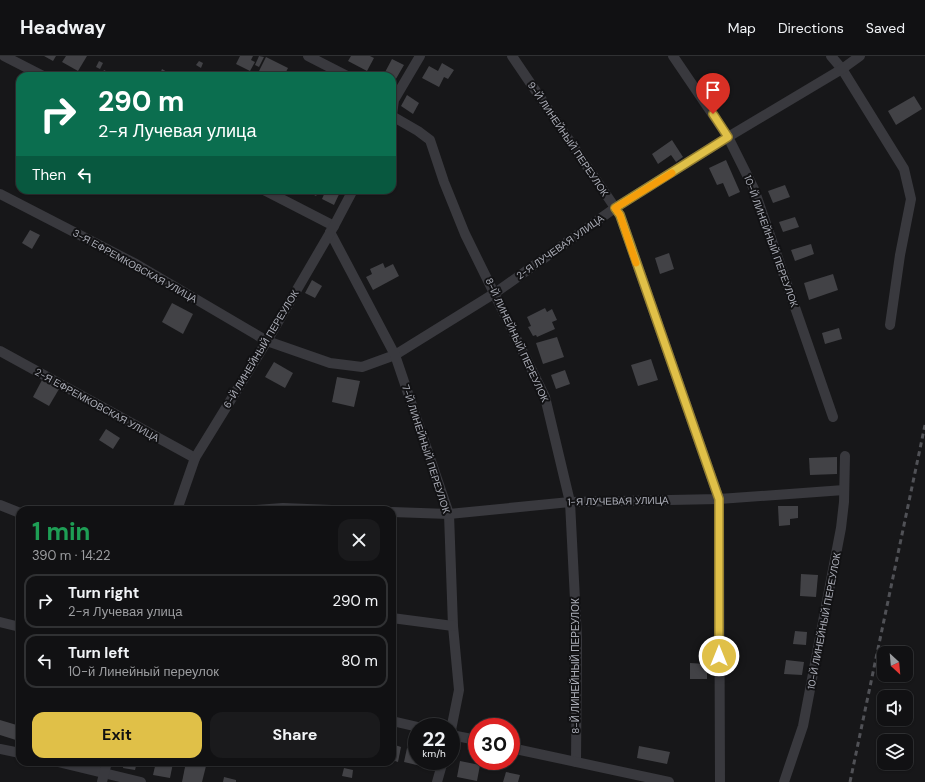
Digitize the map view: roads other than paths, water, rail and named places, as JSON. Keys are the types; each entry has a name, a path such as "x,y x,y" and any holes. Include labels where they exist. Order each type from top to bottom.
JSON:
{"street":[{"path":"4,56 35,72"},
{"path":"308,56 339,72"},
{"path":"396,95 420,56"},
{"name":"9-Й ЛИНЕЙНЫЙ ПЕРЕУЛОК","path":"512,56 620,215 719,499 720,782"},
{"name":"10-Й ЛИНЕЙНЫЙ ПЕРЕУЛОК","path":"673,56 728,137 754,189 833,417"},
{"path":"831,56 842,69 904,169 911,200 900,255 890,325"},
{"name":"2-Я ЛУЧЕВАЯ УЛИЦА","path":"267,341 330,363 362,367 395,355 495,293 615,208 728,137 842,69 860,56"},
{"name":"8-Й ЛИНЕЙНЫЙ ПЕРЕУЛОК","path":"396,117 430,140 444,182 465,234 546,397 570,502 577,639 576,762"},
{"name":"3-Я ЕФРЕМКОВСКАЯ УЛИЦА","path":"0,194 136,264 267,341"},
{"path":"271,194 332,229"},
{"name":"6-Й ЛИНЕЙНЫЙ ПЕРЕУЛОК","path":"178,506 195,458 267,341 351,194"},
{"name":"7-Й ЛИНЕЙНЫЙ ПЕРЕУЛОК","path":"332,229 395,355 449,514 453,626 458,690 453,718"},
{"name":"2-Я ЕФРЕМКОВСКАЯ УЛИЦА","path":"0,351 195,458"},
{"name":"10-Й ЛИНЕЙНЫЙ ПЕРЕУЛОК","path":"784,782 804,726 841,528 844,502 845,456"},
{"name":"1-Я ЛУЧЕВАЯ УЛИЦА","path":"396,512 449,514 570,502 719,499 844,490"},
{"path":"0,505 16,512"},
{"path":"396,619 453,626"},
{"path":"0,622 16,627"},
{"path":"396,722 408,725"},
{"path":"0,749 16,752"},
{"path":"520,750 669,782"},
{"path":"70,766 103,777 140,782"},
{"path":"103,777 106,766"},
{"path":"437,782 440,770"}],"railway":[{"path":"850,782 925,425"}]}
